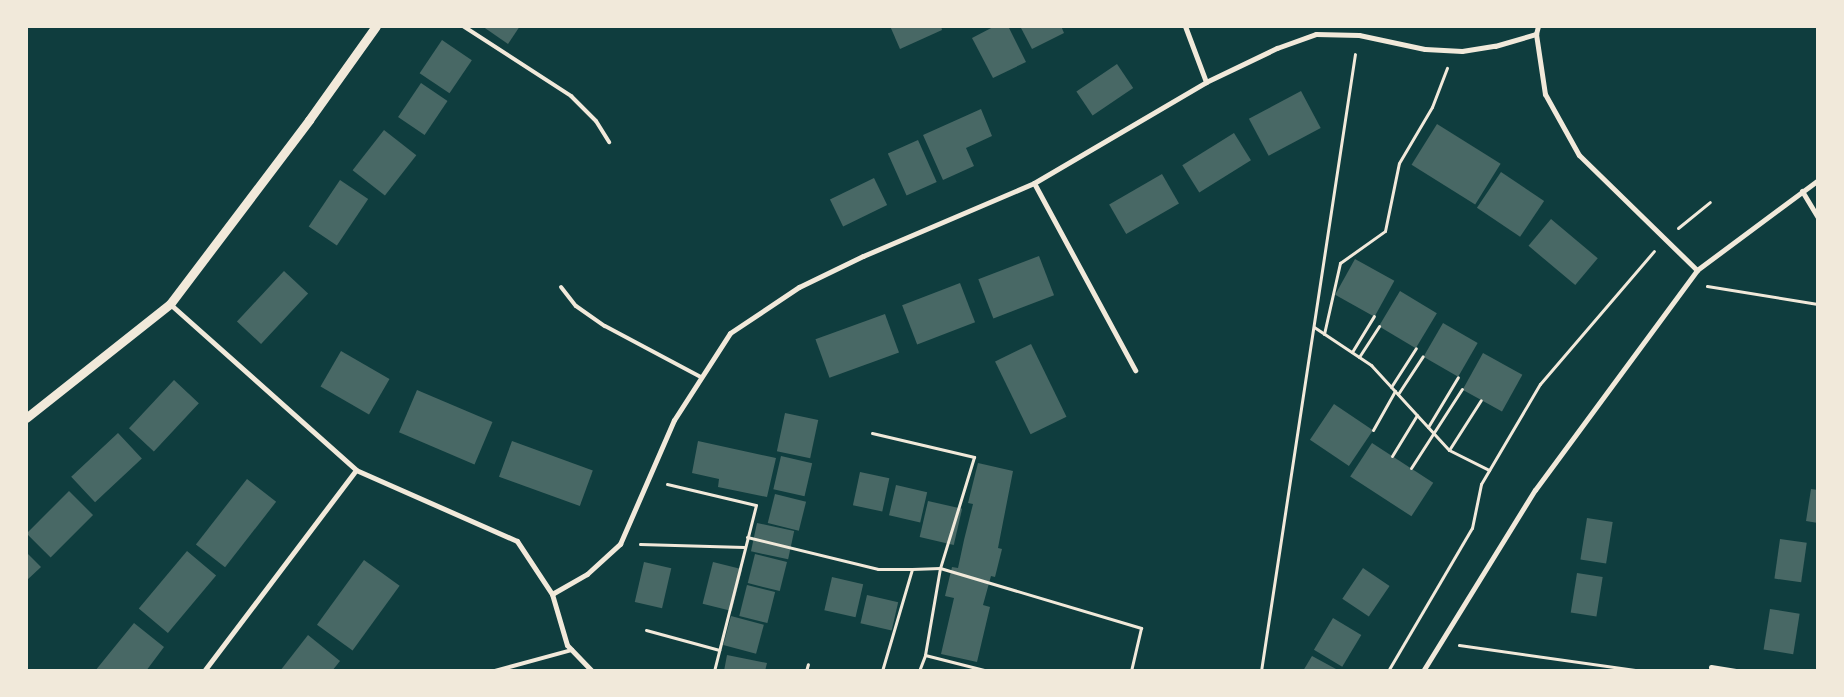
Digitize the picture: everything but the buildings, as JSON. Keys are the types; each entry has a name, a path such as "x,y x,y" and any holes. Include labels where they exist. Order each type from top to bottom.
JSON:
{"street":[{"path":"26,418 170,304 309,120 376,26"},
{"path":"1185,26 1206,82"},
{"path":"1538,26 1536,34 1546,94 1579,155 1697,270"},
{"path":"552,594 587,574 620,544 674,420 730,333 799,288 863,256 1034,183 1206,82 1277,48 1316,34 1358,35 1425,48 1453,51 1495,46 1536,34"},
{"path":"1423,671 1536,490 1697,270 1818,180"},
{"path":"1034,183 1135,370"},
{"path":"1802,191 1818,218"},
{"path":"170,304 356,470 517,541 552,594 567,645 592,671"},
{"path":"204,671 356,470"},
{"path":"1710,667 1736,671"}],"lane":[{"path":"463,26 571,96 596,121 609,142"},
{"path":"561,287 576,306 605,326 701,377"},
{"path":"495,671 572,650"}],"path":[{"path":"1261,671 1358,35"},
{"path":"1324,334 1340,263 1385,231 1400,163 1432,106 1453,51"},
{"path":"1388,671 1472,528 1481,484 1540,384 1666,238 1710,202"},
{"path":"1687,283 1818,304"},
{"path":"1352,352 1374,316"},
{"path":"1360,357 1379,326"},
{"path":"1314,327 1371,365 1449,450 1489,470"},
{"path":"1392,387 1416,348"},
{"path":"1398,394 1423,356"},
{"path":"1428,427 1458,377"},
{"path":"1411,468 1462,389"},
{"path":"1373,430 1395,391"},
{"path":"1449,450 1481,400"},
{"path":"1392,456 1416,415"},
{"path":"872,433 974,457 940,568 925,655 919,671"},
{"path":"648,479 756,506 744,547 714,671"},
{"path":"748,537 878,569 940,568 1141,628 1131,671"},
{"path":"620,544 744,547"},
{"path":"882,671 912,569"},
{"path":"646,630 719,650"},
{"path":"1440,642 1642,671"},
{"path":"925,655 988,671"},
{"path":"806,671 808,664"}]}
